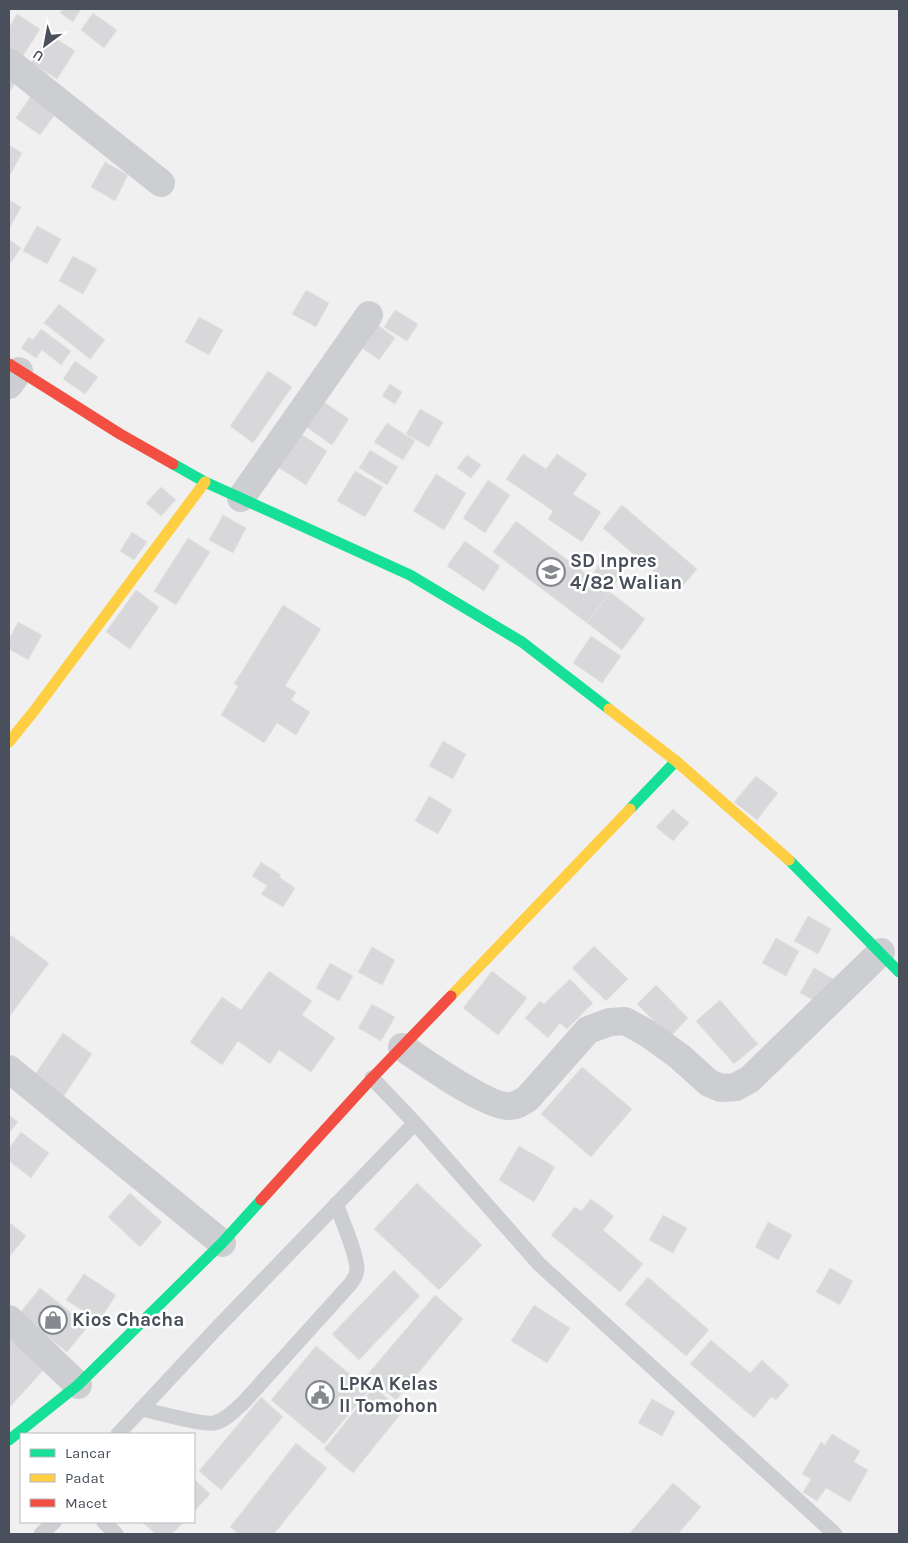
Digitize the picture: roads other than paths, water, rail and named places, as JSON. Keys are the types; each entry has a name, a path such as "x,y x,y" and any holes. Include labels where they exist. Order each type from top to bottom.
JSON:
{"street":[{"path":"9,62 161,183"},
{"path":"241,498 369,315"},
{"path":"12,373 205,482 410,575 522,642 676,760 788,859 893,963 750,1079 736,1087 721,1088 709,1083 679,1056 647,1032 625,1021 610,1022 588,1030 528,1098 510,1106 498,1105 452,1080 402,1047"},
{"path":"9,742 205,482"},
{"path":"24,1433 78,1385 222,1243 372,1078 676,760"},
{"path":"9,1069 222,1243"},
{"path":"9,1319 78,1385"}],"lane":[{"path":"372,1078 415,1123 538,1264 835,1534"},
{"path":"119,1433 415,1123"},
{"path":"141,1409 214,1423 224,1419 243,1403 356,1276 357,1268 354,1257 336,1204"},
{"path":"40,1534 53,1523"},
{"path":"105,1523 116,1534"}],"place":[{"name":"SD Inpres 4/82 Walian","path":"551,572"},
{"name":"Kios Chacha","path":"53,1320"},
{"name":"LPKA Kelas II Tomohon","path":"320,1395"}]}
